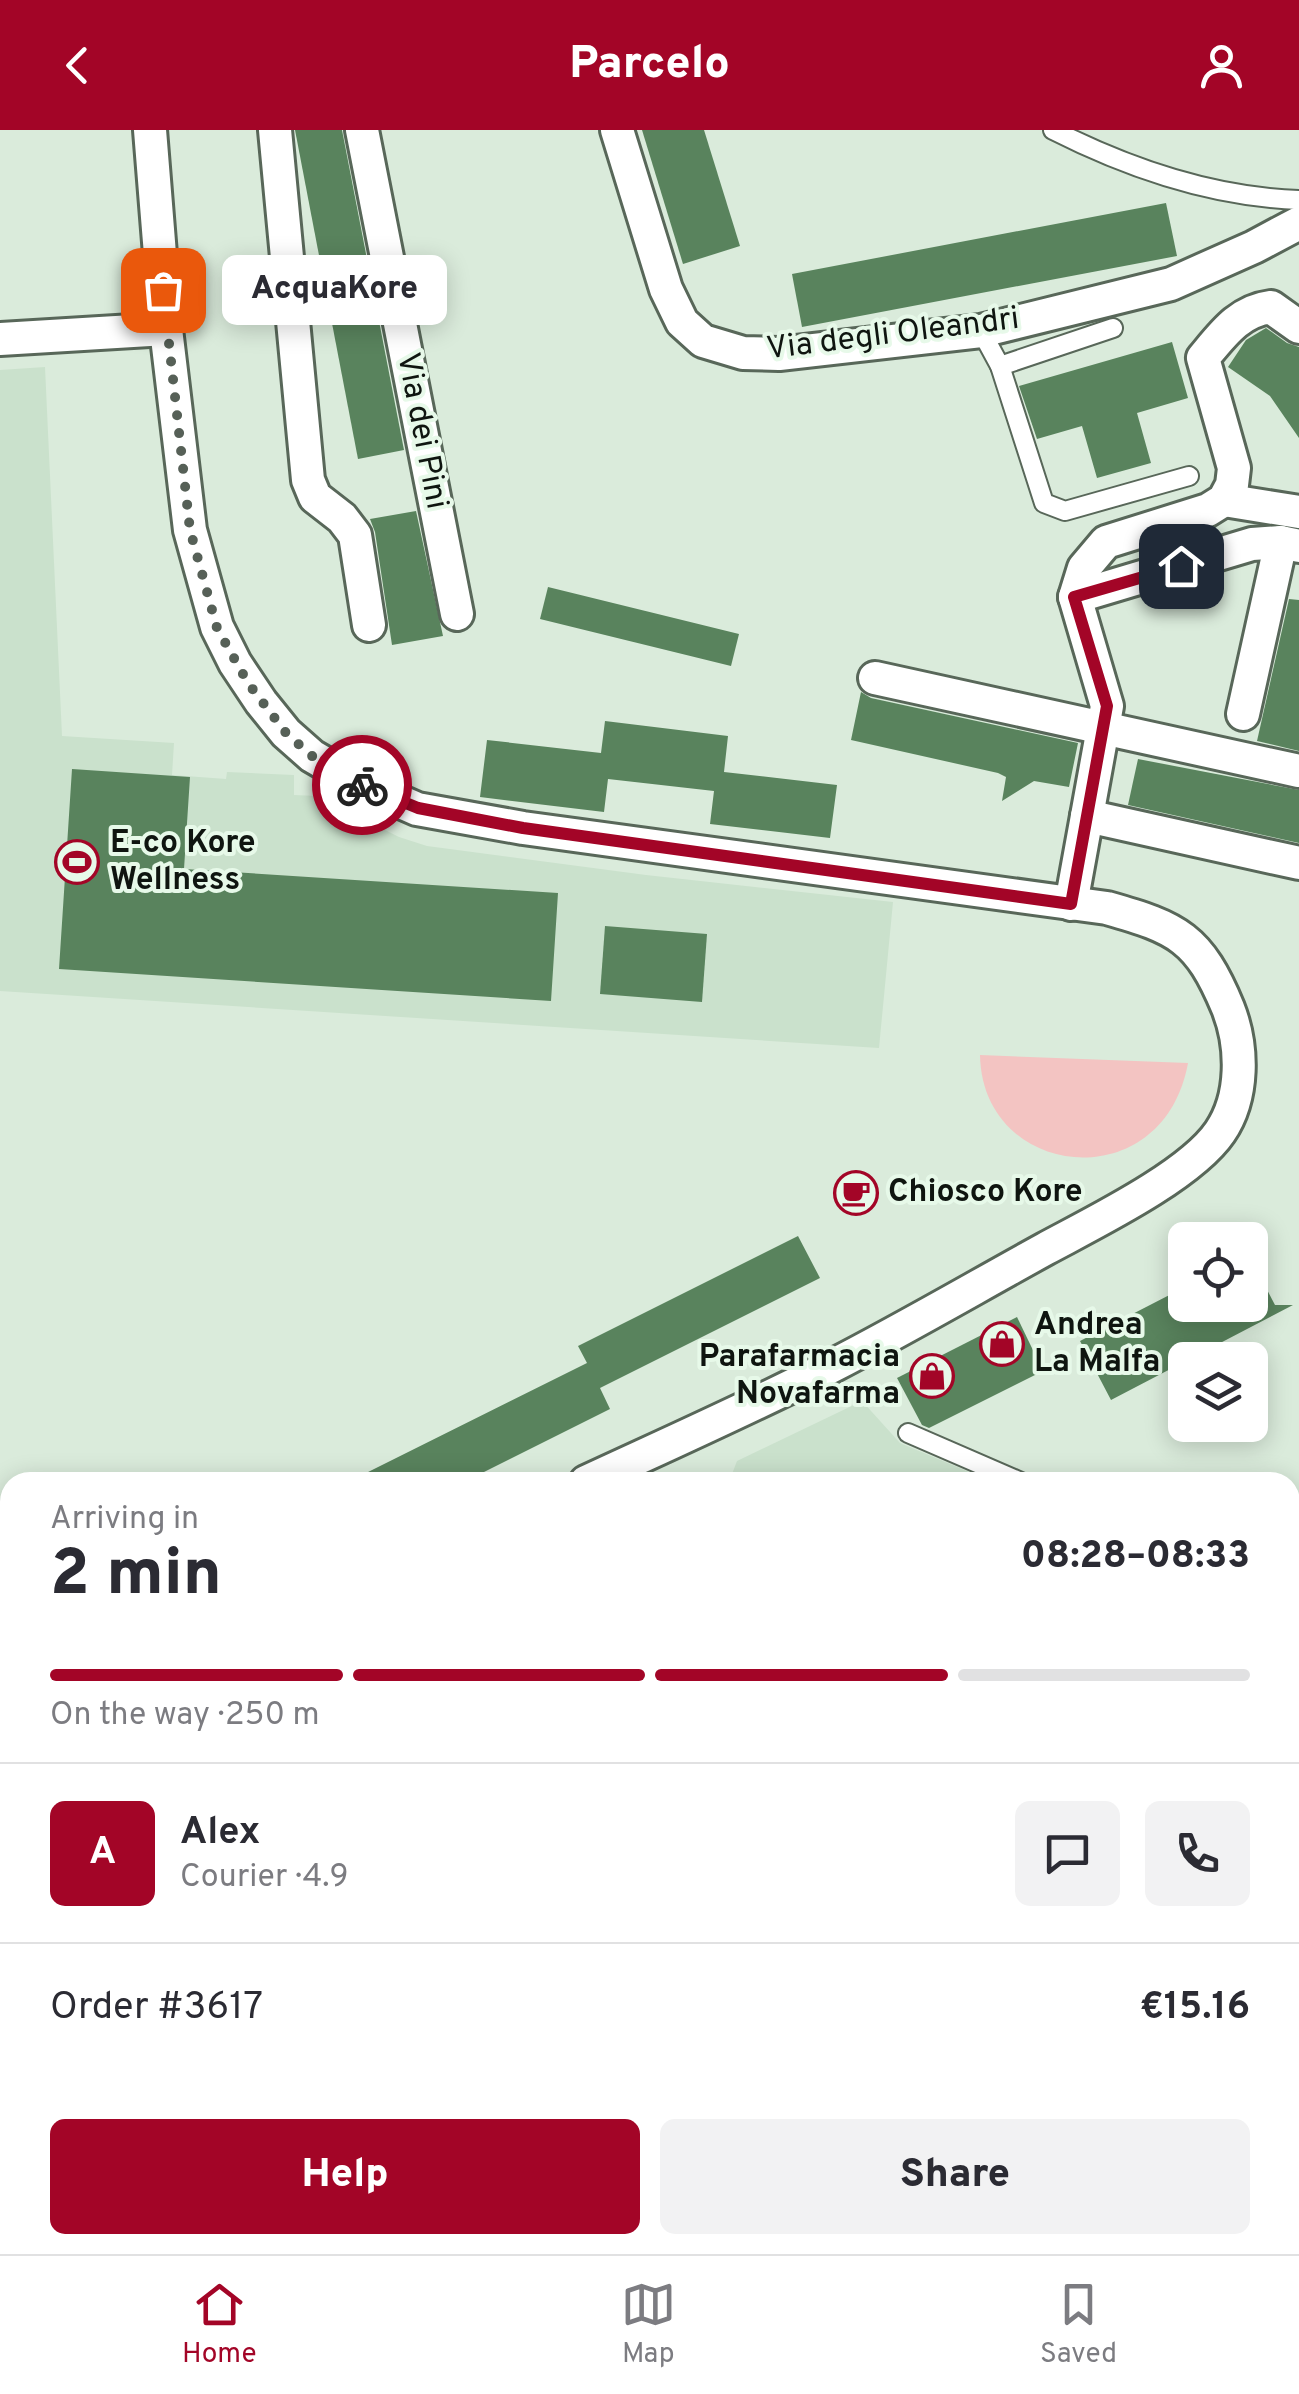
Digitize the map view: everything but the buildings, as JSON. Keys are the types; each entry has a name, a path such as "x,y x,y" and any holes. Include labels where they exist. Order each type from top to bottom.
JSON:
{"street":[{"path":"150,130 166,329 190,530 217,628 235,663 269,713 312,756 388,798 418,808 523,828 1107,908 1145,919 1175,933 1198,950 1216,979 1231,1016 1239,1056 1235,1102 1220,1132 1198,1156 1118,1209 833,1366 607,1472"},
{"path":"275,130 308,480 315,497 356,535 369,625"},
{"name":"Via dei Pini","path":"362,130 456,614"},
{"name":"Via degli Oleandri","path":"617,130 666,289 682,322 703,341 743,353 780,354 981,331 1171,284 1299,223"},
{"path":"1071,904 1107,706 1074,597 1084,568 1106,542 1208,510 1224,500 1232,485 1234,468 1203,358 1234,322 1256,308 1271,307 1299,327"},
{"path":"0,339 166,329"},
{"path":"1224,500 1299,512"},
{"path":"1074,597 1252,544 1290,544 1244,714"},
{"path":"875,678 1299,771"},
{"path":"1088,816 1299,863"}],"lane":[{"path":"1053,130 1160,176 1226,193 1299,200"},
{"path":"1000,366 1113,328"},
{"path":"981,331 1000,366 1044,503 1065,511 1189,476"},
{"path":"908,1433 998,1472"}],"shaded area":[{"path":"45,367 62,736 174,743 172,775 226,779 227,772 294,775 294,795 317,796 399,837 427,846 893,902 879,1048 0,991 0,370"},
{"path":"980,1055 1188,1063 1172,1107 1145,1137 1112,1154 1075,1157 1040,1149 1010,1128 988,1097"},
{"path":"862,1401 900,1443 969,1472 733,1472 737,1461"}],"way so far":[{"path":"163,290 190,530 217,628 248,683 286,733 312,756 362,785"}],"place":[{"name":"AcquaKore","path":"163,290"},
{"name":"E-co Kore Wellness","path":"77,862"},
{"name":"Chiosco Kore","path":"856,1193"},
{"name":"Andrea La Malfa","path":"1002,1344"},
{"name":"Parafarmacia Novafarma","path":"932,1376"}],"route":[{"path":"362,785 418,808 523,828 1071,904 1107,706 1074,597 1181,566"}]}
